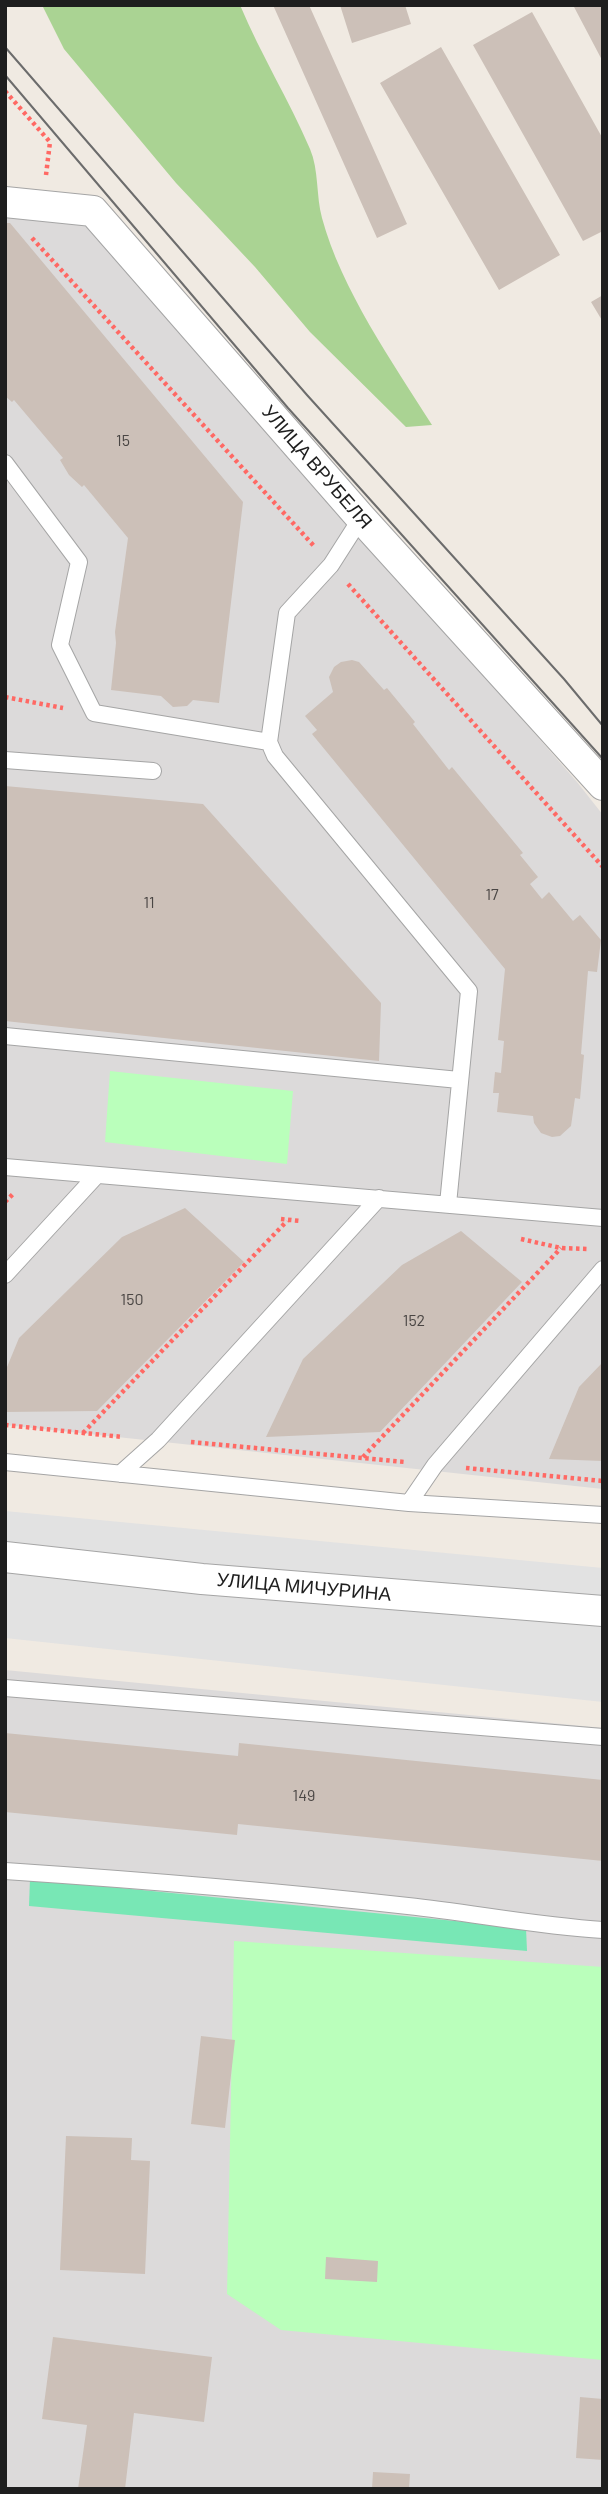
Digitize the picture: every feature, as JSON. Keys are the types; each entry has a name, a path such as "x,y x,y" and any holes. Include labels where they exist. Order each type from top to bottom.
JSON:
{"street":[{"name":"УЛИЦА ВРУБЕЛЯ","path":"5,202 93,211 361,518 603,786"},
{"name":"УЛИЦА МИЧУРИНА","path":"5,1557 202,1579 603,1611"}],"lane":[{"path":"5,463 79,562 60,645 94,713 269,742"},
{"path":"361,518 331,565 287,613 269,742 275,756 469,990 448,1204"},
{"path":"5,760 152,771"},
{"path":"5,1036 459,1080"},
{"path":"5,1167 603,1218"},
{"path":"5,1275 97,1175"},
{"path":"120,1474 158,1440 379,1198"},
{"path":"408,1503 435,1465 603,1269"},
{"path":"5,1462 408,1503 603,1515"},
{"path":"5,1688 603,1737"},
{"path":"5,1871 157,1881 396,1905 555,1927 603,1930"}],"path":[{"path":"5,91 50,142 43,206 32,237 603,867"},
{"path":"5,697 94,713"},
{"path":"5,1202 14,1194"},
{"path":"83,1433 288,1220"},
{"path":"362,1458 561,1248"},
{"path":"5,1425 603,1481"}],"shaded area":[{"path":"5,211 86,220 603,815 603,1489 5,1425"},
{"path":"5,1511 603,1568 603,1702 5,1638"},
{"path":"5,1670 603,1728 603,2489 5,2489"}],"green space":[{"path":"42,5 240,5 310,149 322,218 342,272 385,351 432,425 406,427 310,332 255,267 176,183 64,49"},
{"path":"110,1071 293,1091 287,1164 105,1142"},
{"path":"30,1879 526,1928 527,1951 29,1906"},
{"path":"234,1941 603,1967 603,2360 281,2330 227,2294"}],"building":[{"path":"273,5 309,5 407,224 377,238"},
{"path":"340,5 405,5 411,24 352,43"},
{"path":"573,5 603,5 603,62"},
{"path":"532,12 603,139 603,231 583,241 473,45"},
{"path":"441,47 560,255 499,290 380,83"},
{"path":"5,223 10,223 243,502 219,703 193,700 187,706 173,707 161,696 111,690 115,632 128,538 84,485 82,487 69,475 60,460 63,458 14,400 12,402 5,396"},
{"path":"603,295 603,322 591,302"},
{"path":"341,662 359,662 384,690 387,688 449,770 452,767 523,853 520,855 538,877 530,884 542,899 549,892 573,921 580,915 601,940 597,972 588,971 580,1099 575,1098 571,1126 560,1136 552,1137 541,1133 533,1116 497,1112 499,1093 493,1093 495,1072 501,1073 504,1041 498,1040 505,969 312,734 317,730 305,716 333,692 329,677 334,667"},
{"path":"5,786 203,804 381,1003 379,1061 5,1021"},
{"path":"185,1208 244,1262 97,1411 5,1412 5,1372 19,1338 122,1237"},
{"path":"461,1231 522,1282 380,1432 266,1437 303,1359 402,1265"},
{"path":"603,1362 603,1461 549,1459 579,1387"},
{"path":"5,1733 238,1756 239,1743 603,1780 603,1861 238,1824 237,1835 5,1812"},
{"path":"201,2036 235,2040 225,2128 191,2124"},
{"path":"66,2136 132,2138 131,2160 150,2161 145,2274 60,2270"},
{"path":"326,2257 378,2261 377,2282 325,2279"},
{"path":"53,2337 212,2357 204,2422 134,2413 125,2489 78,2489 87,2425 42,2419"},
{"path":"580,2397 603,2399 603,2460 576,2458"},
{"path":"373,2472 410,2474 409,2489 372,2489"}],"tram line":[{"path":"5,47 307,395 564,679 603,726"},
{"path":"5,75 288,408 603,759"}]}
